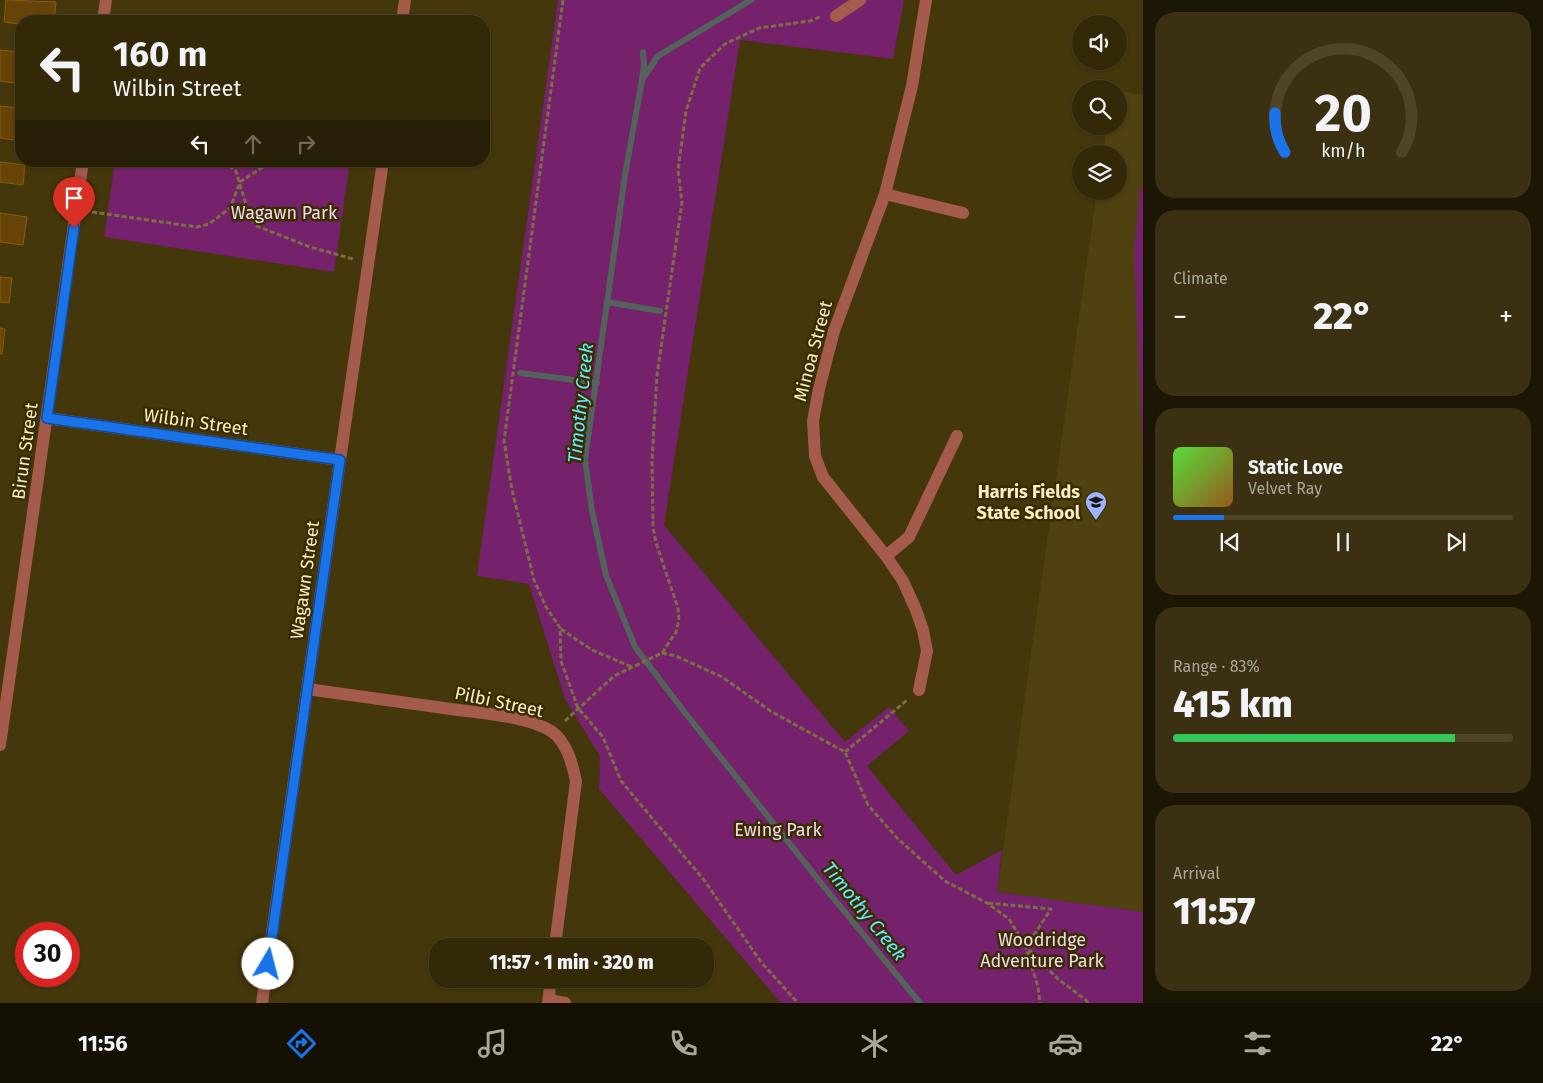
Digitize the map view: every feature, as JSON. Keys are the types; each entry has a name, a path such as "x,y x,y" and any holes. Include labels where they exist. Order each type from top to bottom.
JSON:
{"street":[{"path":"104,15 106,0"},
{"path":"403,15 405,0"},
{"path":"836,16 860,0"},
{"name":"Minoa Street","path":"919,690 927,651 923,630 916,610 903,581 886,556 823,477 815,456 813,421 834,331 886,194 912,86 926,0"},
{"name":"Birun Street","path":"0,745 82,167"},
{"name":"Wagawn Street","path":"262,1003 382,167"},
{"path":"886,194 963,213"},
{"name":"Wilbin Street","path":"47,418 340,460"},
{"path":"886,556 909,537 957,436"},
{"name":"Pilbi Street","path":"307,689 487,714 536,724 552,732 565,746 576,781 556,938"},
{"path":"550,988 548,1002 565,1003"}],"path":[{"path":"563,0 504,441 512,490 534,580 546,608 560,628 592,650 633,668"},
{"path":"552,732 614,676 662,653 676,632 679,620 678,608 656,543 653,527 652,460 657,375 682,202 678,170 686,111 700,68 725,44 759,28 810,21 825,15 836,16"},
{"path":"231,167 236,171 250,218 257,226 310,247 368,263"},
{"path":"77,210 198,227 210,224 230,208 240,182 263,167"},
{"path":"560,628 561,662 578,708 603,737 621,781 704,880 761,962 798,1003"},
{"path":"662,653 676,656 722,677 772,712 845,752 868,805 898,839 945,882 987,903 1009,919 1026,946 1058,979 1088,1003"},
{"path":"845,752 919,690"},
{"path":"987,903 1051,909 1026,946"},
{"path":"1026,946 1038,987 1040,1003"}],"shaded area":[{"name":"Harris Fields State School","path":"1127,92 1143,95 1143,912 997,892 1096,200 1127,200 1127,145 1104,145 1106,135 1127,135"}],"green space":[{"name":"Ewing Park","path":"558,0 904,0 893,59 740,40 664,525 845,742 889,707 909,731 867,766 956,875 1002,850 997,892 1143,912 1143,1003 781,1003 599,789 600,756 565,699 529,584 477,576"},
{"name":"Wagawn Park","path":"114,167 349,167 334,272 104,237"},
{"path":"1143,186 1143,459 1134,254 1140,189"}],"building":[{"path":"6,0 56,2 55,15 15,15 15,23 4,22"},
{"path":"0,50 15,51 15,83 0,81"},
{"path":"0,106 15,107 15,140 0,138"},
{"path":"0,162 15,164 15,167 25,167 23,185 0,182"},
{"path":"0,213 27,217 23,245 0,242"},
{"path":"0,277 12,278 9,303 0,302"},
{"path":"0,328 5,329 2,354 0,354"}],"waterway":[{"name":"Timothy Creek","path":"751,0 658,56 642,80 625,175 585,459 592,511 606,575 635,647 825,888 920,1003"},
{"path":"642,78 643,52"},
{"path":"607,302 660,311"},
{"path":"520,373 597,383"}],"place":[{"name":"Harris Fields State School","path":"1096,521"}],"route":[{"path":"74,228 47,418 340,460 268,964"}],"park label":[{"name":"Woodridge Adventure Park","path":"1042,950"}]}
